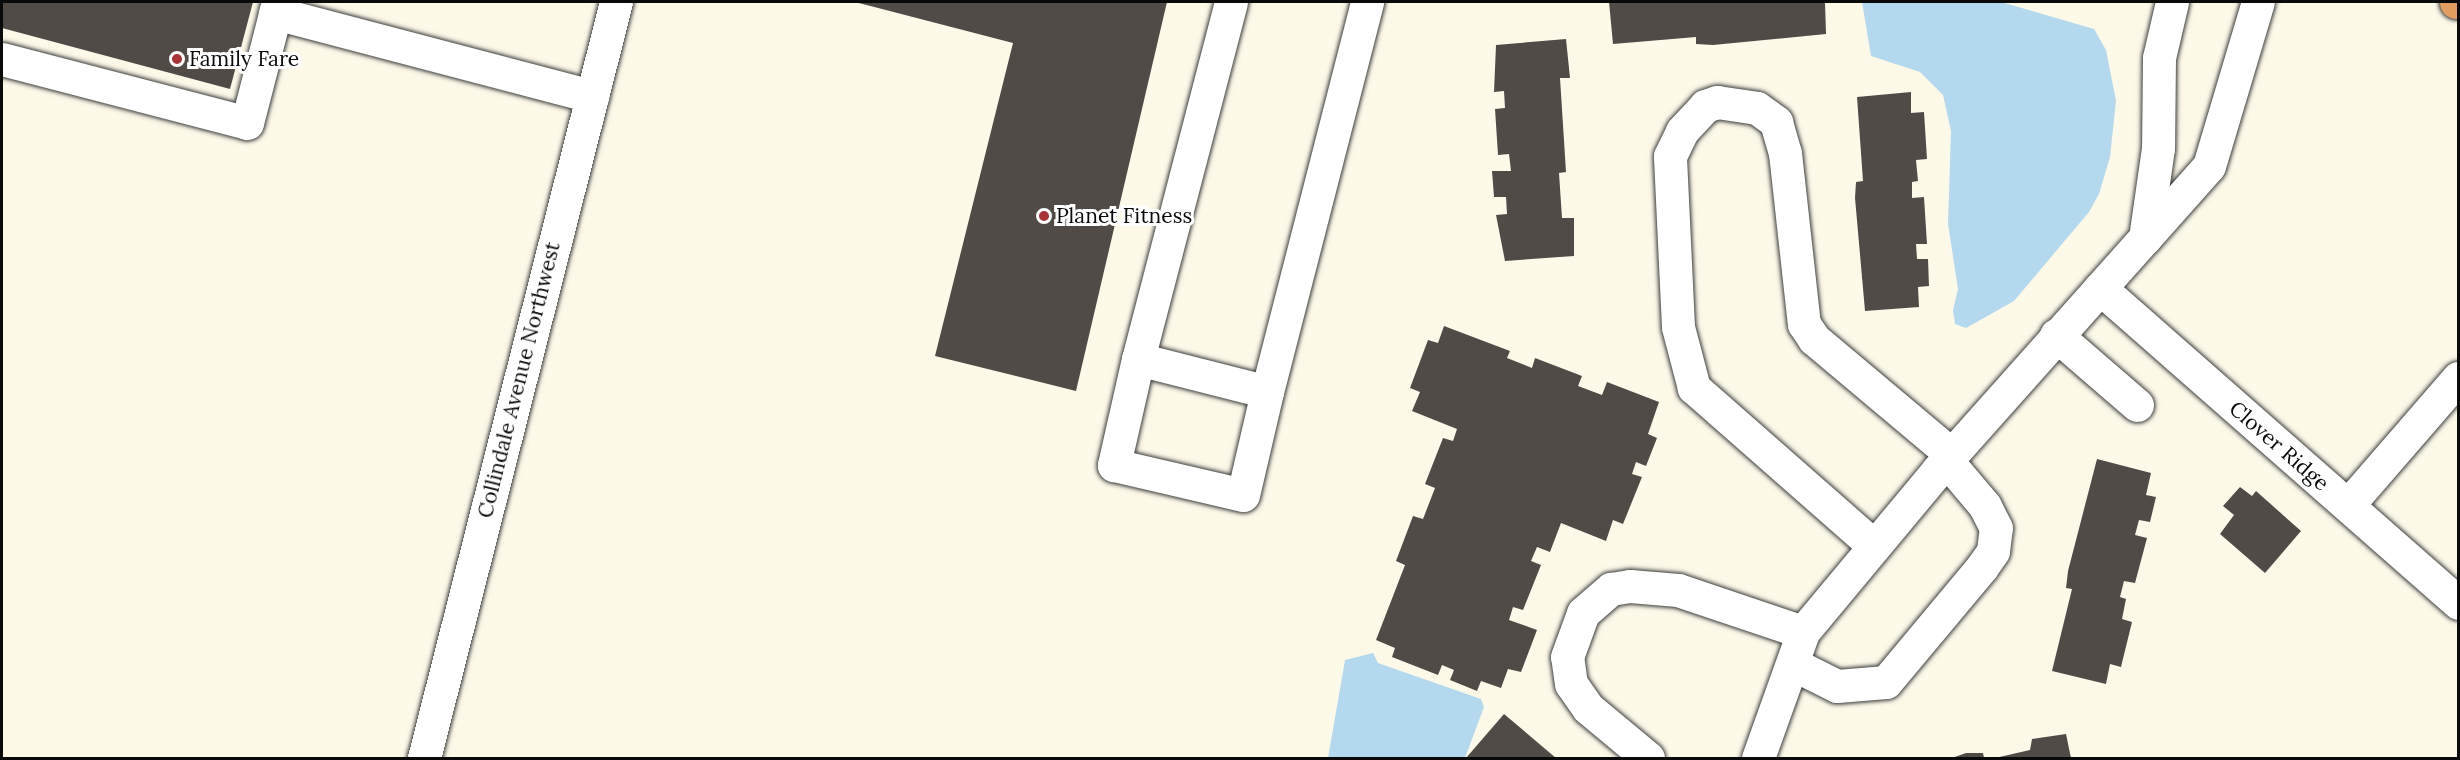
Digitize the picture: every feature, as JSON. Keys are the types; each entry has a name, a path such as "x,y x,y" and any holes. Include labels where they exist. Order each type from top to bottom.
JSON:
{"street":[{"name":"Collindale Avenue Northwest","path":"424,759 616,2"},
{"path":"1231,2 1138,359 1114,465 1243,495 1367,2"},
{"path":"2145,238 2158,148 2159,58 2172,2"},
{"path":"1758,759 1803,632 2056,335 2210,166 2258,2"},
{"path":"2,59 248,123 276,7 592,96"},
{"path":"1793,664 1837,686 1886,682 1994,551 1996,528 1985,506 1949,458 1814,339 1804,324 1785,153 1776,122 1756,108 1717,102 1705,106 1682,130 1670,156 1678,327 1694,388 1874,546"},
{"name":"Clover Ridge","path":"2100,288 2458,603"},
{"path":"2056,335 2137,405"},
{"path":"1138,359 1267,393"},
{"path":"2348,506 2458,378"},
{"path":"1648,759 1588,708 1571,684 1567,657 1582,613 1611,589 1630,586 1678,591 1803,632"}],"water":[{"path":"1862,2 2001,2 2094,29 2106,50 2116,101 2110,157 2099,194 2089,212 2014,301 1966,328 1955,324 1953,310 1958,289 1948,224 1951,131 1943,95 1920,72 1871,56"},
{"path":"1373,653 1378,663 1481,699 1484,707 1465,758 1328,758 1345,660"}],"building":[{"name":"Family Fare","path":"2,2 253,2 230,89 2,28"},
{"name":"Planet Fitness","path":"855,2 1167,2 1076,391 935,356 1013,43"},
{"path":"1609,2 1825,2 1826,34 1713,45 1696,44 1696,37 1613,44"},
{"path":"1566,39 1570,78 1560,78 1566,172 1559,173 1562,218 1574,218 1574,256 1505,261 1496,215 1507,214 1506,197 1494,197 1492,171 1511,171 1509,154 1498,155 1495,109 1505,108 1504,91 1494,92 1496,45"},
{"path":"1911,92 1911,113 1924,112 1927,159 1916,160 1918,181 1912,182 1912,198 1924,197 1927,244 1916,244 1917,259 1928,259 1929,286 1918,287 1919,307 1865,311 1855,198 1856,182 1863,181 1857,97"},
{"path":"1444,326 1510,351 1507,358 1532,368 1535,358 1582,376 1578,386 1602,395 1607,382 1659,402 1648,434 1657,438 1646,466 1636,462 1632,474 1642,477 1623,524 1613,520 1606,541 1561,523 1550,552 1537,547 1531,561 1541,565 1523,610 1513,607 1509,620 1537,630 1521,672 1508,669 1501,688 1481,681 1477,691 1450,680 1454,670 1442,665 1438,675 1392,657 1395,648 1376,640 1405,565 1396,561 1413,516 1423,519 1435,488 1425,484 1443,438 1453,441 1457,429 1412,411 1420,392 1410,388 1428,340 1438,343"},
{"path":"2097,459 2151,473 2146,495 2156,497 2150,522 2139,520 2135,535 2147,538 2135,583 2124,581 2120,597 2126,599 2122,619 2132,622 2121,667 2110,664 2106,684 2052,671 2072,589 2066,588 2068,571"},
{"path":"2240,487 2252,496 2256,491 2301,531 2265,573 2220,534 2234,515 2223,506"},
{"path":"1504,714 1556,758 1466,758"},
{"path":"2066,734 2071,758 1995,758 2030,750 2032,739"},
{"path":"1966,753 1983,753 1984,758 1952,758"}],"place":[{"name":"Family Fare","path":"177,59"},
{"name":"Planet Fitness","path":"1044,216"}]}
